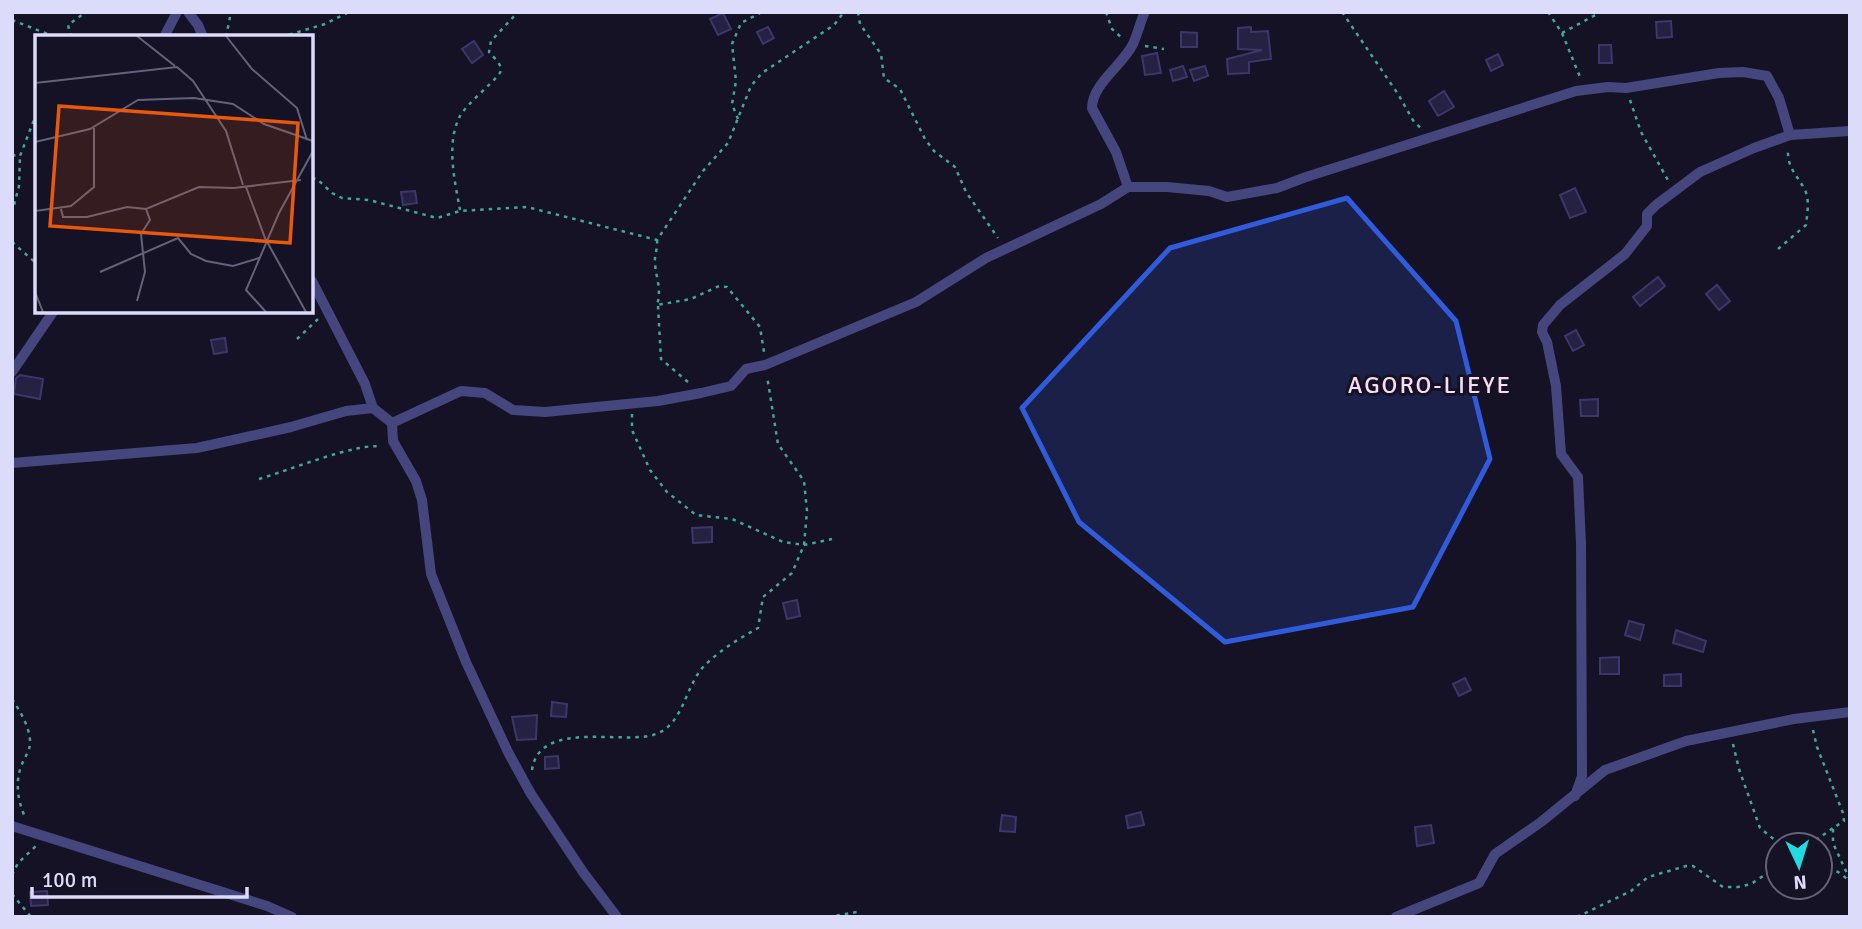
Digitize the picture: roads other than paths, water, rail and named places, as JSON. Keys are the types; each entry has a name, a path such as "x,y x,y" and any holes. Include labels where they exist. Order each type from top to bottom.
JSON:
{"street":[{"path":"165,35 177,12"},
{"path":"188,12 202,35"},
{"path":"1128,187 1116,152 1092,108 1092,100 1133,44 1145,12"},
{"path":"392,423 461,391 485,393 513,410 545,412 632,404 731,386 746,369 765,365 916,302 985,258 1101,204 1128,187 1209,191 1227,197 1277,188 1432,136 1585,90 1626,88 1719,73 1743,72 1767,76 1779,98 1790,135"},
{"path":"1575,796 1581,776 1582,557 1578,477 1561,454 1556,386 1547,342 1542,332 1543,326 1550,314 1560,305 1625,254 1647,226 1647,214 1673,191 1714,165 1790,135 1850,131"},
{"path":"313,283 365,384 373,408 392,423 397,453 411,472 422,500 431,574 448,620 508,752 531,794 617,917"},
{"path":"12,372 51,313"},
{"path":"12,463 197,448 291,427 346,411 373,408"},
{"path":"1396,917 1479,883 1495,853 1541,822 1605,770 1686,741 1810,716 1850,712"},
{"path":"12,826 267,906 292,917"}],"district":[{"name":"AGORO-LIEYE","path":"1430,385"}]}
